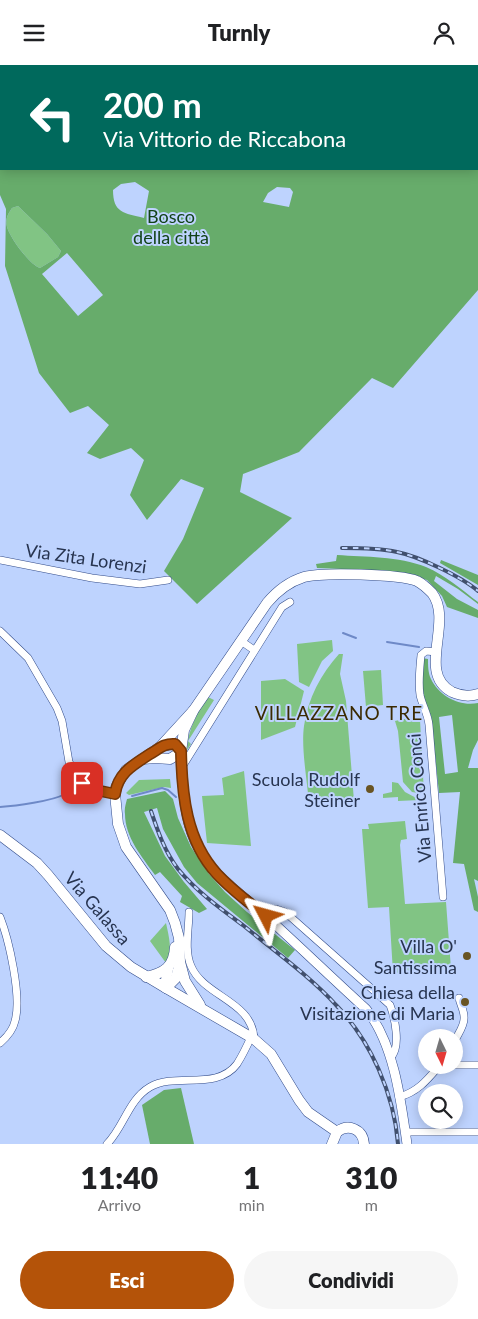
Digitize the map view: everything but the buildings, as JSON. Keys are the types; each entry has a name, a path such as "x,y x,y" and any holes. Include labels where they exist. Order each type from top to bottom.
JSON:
{"main road":[{"path":"202,1007 185,981 180,963 179,938 170,910 134,860 121,836 116,814 115,794 121,777 132,765 160,747 193,711 273,596 291,582 301,578 325,574 392,577 416,581 425,587 436,599 440,615 435,661 436,673 444,686 454,693 463,695 478,694"},
{"path":"140,760 155,758 166,760 181,751 184,730 193,711"},
{"name":"Via Galassa","path":"0,835 37,863 106,946 131,967 252,1038 271,1054 308,1112 337,1132"},
{"path":"160,896 170,924 175,947 173,959 168,969 166,988"},
{"path":"166,988 176,978 180,963"},
{"path":"146,977 168,969"},
{"path":"332,1144 337,1132 343,1128 353,1128 360,1132 364,1144"}],"street":[{"name":"Via Zita Lorenzi","path":"0,560 92,578 140,584 168,580"},
{"path":"182,770 254,650 282,607 290,602"},
{"path":"0,631 28,658 57,708 62,721 69,761 82,783 91,789 115,794"},
{"path":"241,641 254,650"},
{"name":"Via Enrico Conci","path":"437,652 426,651 421,655 419,670 420,696 428,714 430,725 443,897"},
{"path":"160,747 175,744 181,751 191,831 200,852 217,875 266,916 366,1009 375,1020 391,1057 407,1144"},
{"path":"166,760 182,770"},
{"path":"266,916 276,909 285,911 390,1005 396,1042 394,1054 391,1057"},
{"name":"Via Galassa","path":"189,912 188,951 192,967 204,982 232,1002 247,1018 254,1029 252,1038"},
{"path":"0,917 10,953 16,987 17,1011 15,1022 10,1032 0,1043"},
{"path":"459,997 465,1017 461,1029"},
{"path":"107,1144 118,1132 125,1116 142,1093 152,1086 166,1081 206,1080 229,1072 236,1065 252,1038"},
{"path":"463,1065 478,1065"},
{"path":"399,1097 413,1092 431,1074"},
{"path":"405,1132 478,1132"}],"green space":[{"name":"Bosco della città","path":"0,170 478,170 478,290 393,388 372,378 299,452 243,474 240,492 292,518 197,604 164,571 183,539 204,488 181,479 147,520 130,495 144,460 131,448 100,459 87,453 109,425 88,406 70,413 39,373 5,266 6,209 0,195","holes":["135,182 149,191 144,218 121,211 115,203 113,190 121,184","277,187 290,188 293,192 289,207 263,202 268,193","18,206 47,234 61,251 58,257 40,268 26,257 12,238 7,227 7,217 12,208","67,253 103,295 78,316 42,274"]},
{"path":"18,206 47,234 61,251 58,257 40,268 31,262 21,250 7,227 9,212 12,208"},
{"path":"337,555 393,559 415,563 433,570 447,578 478,602 478,604 436,576 434,581 457,599 478,610 478,618 447,607 442,596 427,580 391,571 317,568 316,564 336,561"},
{"path":"441,560 478,575 478,585 440,563"},
{"path":"332,640 333,651 322,661 309,687 299,682 297,644"},
{"path":"339,654 343,654 340,674 346,701 354,801 309,803 303,744 306,716 316,687 326,670"},
{"path":"422,658 428,659 431,679 445,695 457,702 478,703 478,740 468,768 478,768 478,881 474,879 478,897 478,912 474,910 464,864 453,863 460,792 439,793 431,716 423,698","holes":["452,715 458,772 445,774 439,717"]},
{"path":"381,670 383,705 366,707 363,671"},
{"path":"285,679 304,691 295,727 261,740 261,681"},
{"path":"208,697 214,700 188,741 191,728 204,703"},
{"path":"404,719 420,720 424,794 412,792 403,782 398,731 395,721"},
{"path":"244,771 251,846 207,843 202,796 224,795 222,778"},
{"path":"170,779 171,788 164,787 129,795 126,793 139,780"},
{"path":"392,782 398,783 405,792 420,800 398,801 398,797 383,798 383,794 392,792"},
{"path":"165,791 173,799 178,818 191,847 209,874 247,912 295,950 288,958 197,883 184,867 163,829 157,808 144,812 165,856 207,909 199,913 180,902 182,896 160,872 155,875 131,839 126,822 125,808 127,799"},
{"path":"405,821 407,839 401,840 400,845 405,904 446,902 451,969 393,973 389,907 368,908 362,829 369,829 368,824"},
{"path":"166,923 170,949 166,963 150,941"},
{"path":"181,1088 194,1144 150,1144 142,1105 164,1090"}],"waterway":[{"path":"343,633 356,638"},
{"path":"387,642 419,647"},
{"path":"0,807 59,797 66,793 72,781 78,783"},
{"path":"132,796 162,788 168,790 176,797"}],"railway":[{"path":"342,548 376,549 406,554 428,562 471,585 478,591"},
{"path":"151,811 166,849 173,862 185,877 210,900 304,974 349,1019 379,1069 392,1106 398,1144"}],"place":[{"name":"Scuola Rudolf Steiner","path":"370,789"},
{"name":"Villa O' Santissima","path":"467,956"},
{"name":"Chiesa della Visitazione di Maria","path":"465,1002"}],"district":[{"name":"VILLAZZANO TRE","path":"339,712"}],"route":[{"path":"82,783 91,789 115,794 121,777 132,765 160,747 175,744 181,751 188,819 200,852 217,875 266,916"}]}
